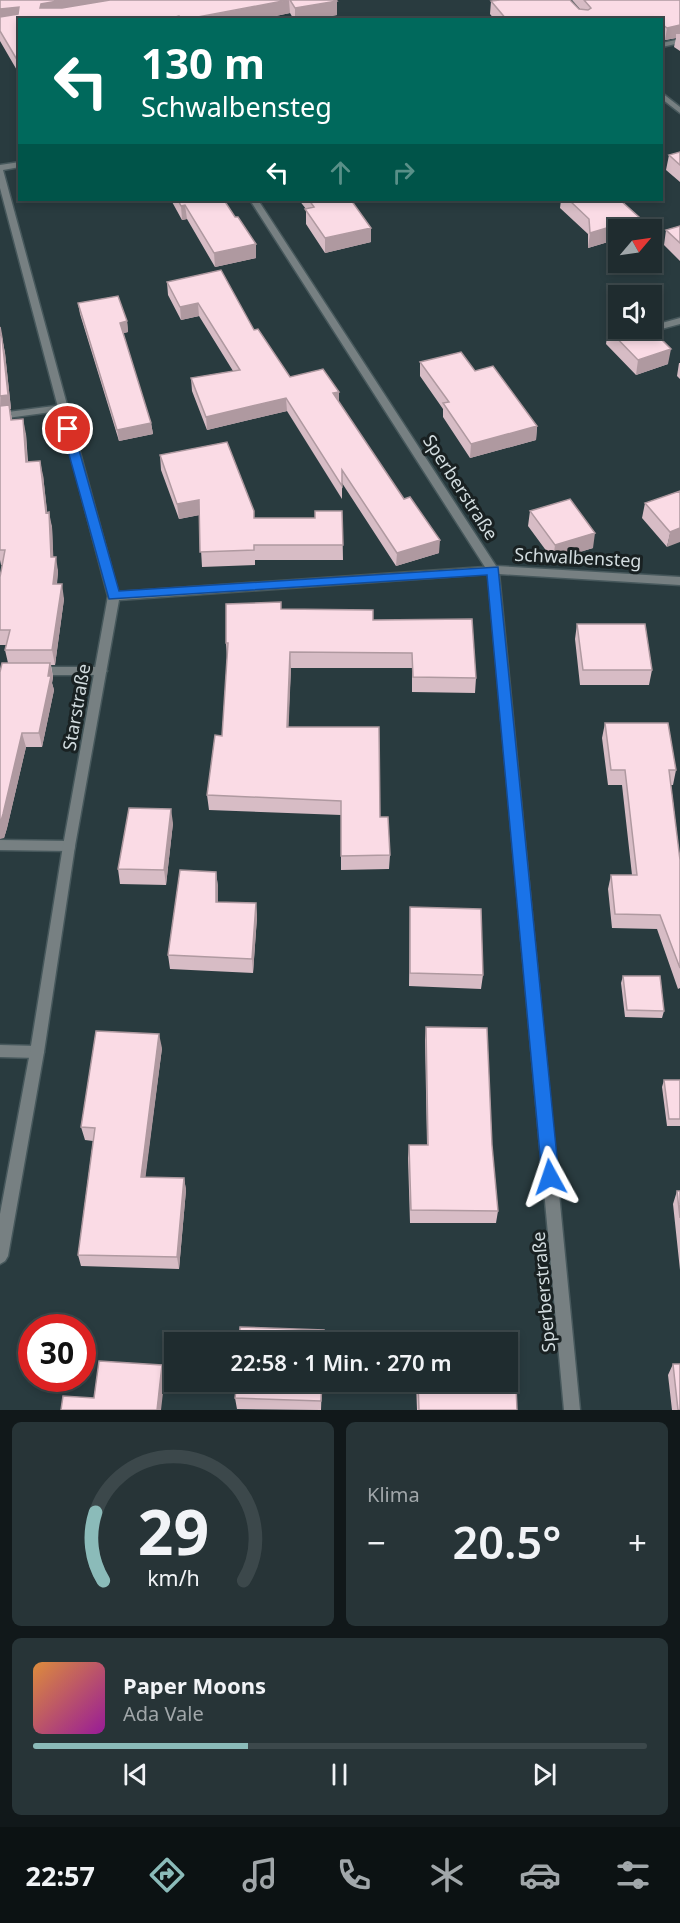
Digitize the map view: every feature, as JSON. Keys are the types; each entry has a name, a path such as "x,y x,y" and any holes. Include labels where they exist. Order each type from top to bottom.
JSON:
{"street":[{"path":"663,45 680,41"},
{"path":"663,96 680,111"},
{"path":"0,170 18,165"},
{"name":"Starstraße","path":"0,170 114,596 0,1256"},
{"name":"Sperberstraße","path":"255,201 493,570 572,1410"},
{"path":"662,326 680,321"},
{"path":"0,416 62,408"},
{"name":"Schwalbensteg","path":"114,596 493,570 680,581"},
{"path":"22,670 101,671"},
{"path":"0,845 69,846"},
{"path":"0,1051 37,1052"}],"building":[{"path":"0,0 63,0 41,4 40,8 62,8 110,0 288,0 193,18 179,16 171,18 18,18 18,57 16,58 0,31 0,17 18,14 19,7 0,9"},
{"path":"290,0 336,0 337,1 295,8"},
{"path":"570,0 579,9 588,10 591,8 584,0 680,0 680,25 667,28 663,25 663,18 505,18 491,1"},
{"path":"680,152 680,165 669,155"},
{"path":"178,201 225,201 256,244 214,253 185,205 181,206"},
{"path":"310,201 352,201 371,228 325,238 305,209 314,207"},
{"path":"570,201 621,201 640,218 608,219 608,228 590,233 589,219"},
{"path":"680,226 680,243 666,230"},
{"path":"221,270 254,330 258,329 290,377 323,369 339,392 333,393 404,499 410,497 440,540 397,553 342,470 342,486 286,398 206,417 191,378 240,370 198,303 180,307 167,282"},
{"path":"118,296 127,321 120,323 151,423 117,430 78,303"},
{"path":"0,327 8,395 0,396"},
{"path":"618,339 661,339 671,349 638,360"},
{"path":"461,352 475,371 493,366 537,426 471,444 443,403 449,402 420,362"},
{"path":"9,405 11,420 23,419 26,462 40,461 46,513 49,512 51,557 56,557 53,584 62,584 52,650 5,650 10,630 0,630 0,577 5,550 0,550 0,406"},
{"path":"227,442 254,511 254,518 315,518 315,511 342,511 343,545 254,545 254,550 200,552 199,500 177,504 160,455"},
{"path":"680,491 680,528 670,532 645,503"},
{"path":"570,499 595,533 555,545 530,511"},
{"path":"281,602 281,609 373,610 373,620 472,619 476,678 413,677 412,653 290,652 287,727 379,727 380,817 388,817 390,855 341,856 341,801 207,795 215,735 222,736 228,643 226,643 226,604"},
{"path":"577,624 645,624 652,670 583,670"},
{"path":"2,663 50,663 48,676 51,676 39,733 22,733 0,824 0,672"},
{"path":"605,723 668,723 676,770 669,770 680,860 680,968 660,915 615,914 611,875 637,875 625,770 611,770"},
{"path":"129,808 171,809 164,870 118,869"},
{"path":"180,870 216,872 216,902 256,903 252,959 168,955"},
{"path":"410,907 481,909 483,975 410,973"},
{"path":"623,976 660,976 664,1011 627,1010"},
{"path":"426,1027 487,1028 492,1145 498,1211 411,1210 409,1145 428,1145"},
{"path":"96,1031 159,1034 141,1177 184,1178 177,1257 78,1255 95,1128 81,1127"},
{"path":"664,1080 680,1080 680,1119 669,1119"},
{"path":"677,1191 680,1191 680,1218"},
{"path":"240,1327 324,1330 324,1332 240,1332"},
{"path":"99,1361 162,1365 157,1410 61,1410 63,1396 94,1398"},
{"path":"673,1364 680,1364 680,1410 678,1410"},
{"path":"236,1392 321,1392 321,1401 235,1398"},
{"path":"418,1392 516,1392 517,1410 419,1410"}],"route":[{"path":"68,429 114,596 493,570 550,1177"}]}
